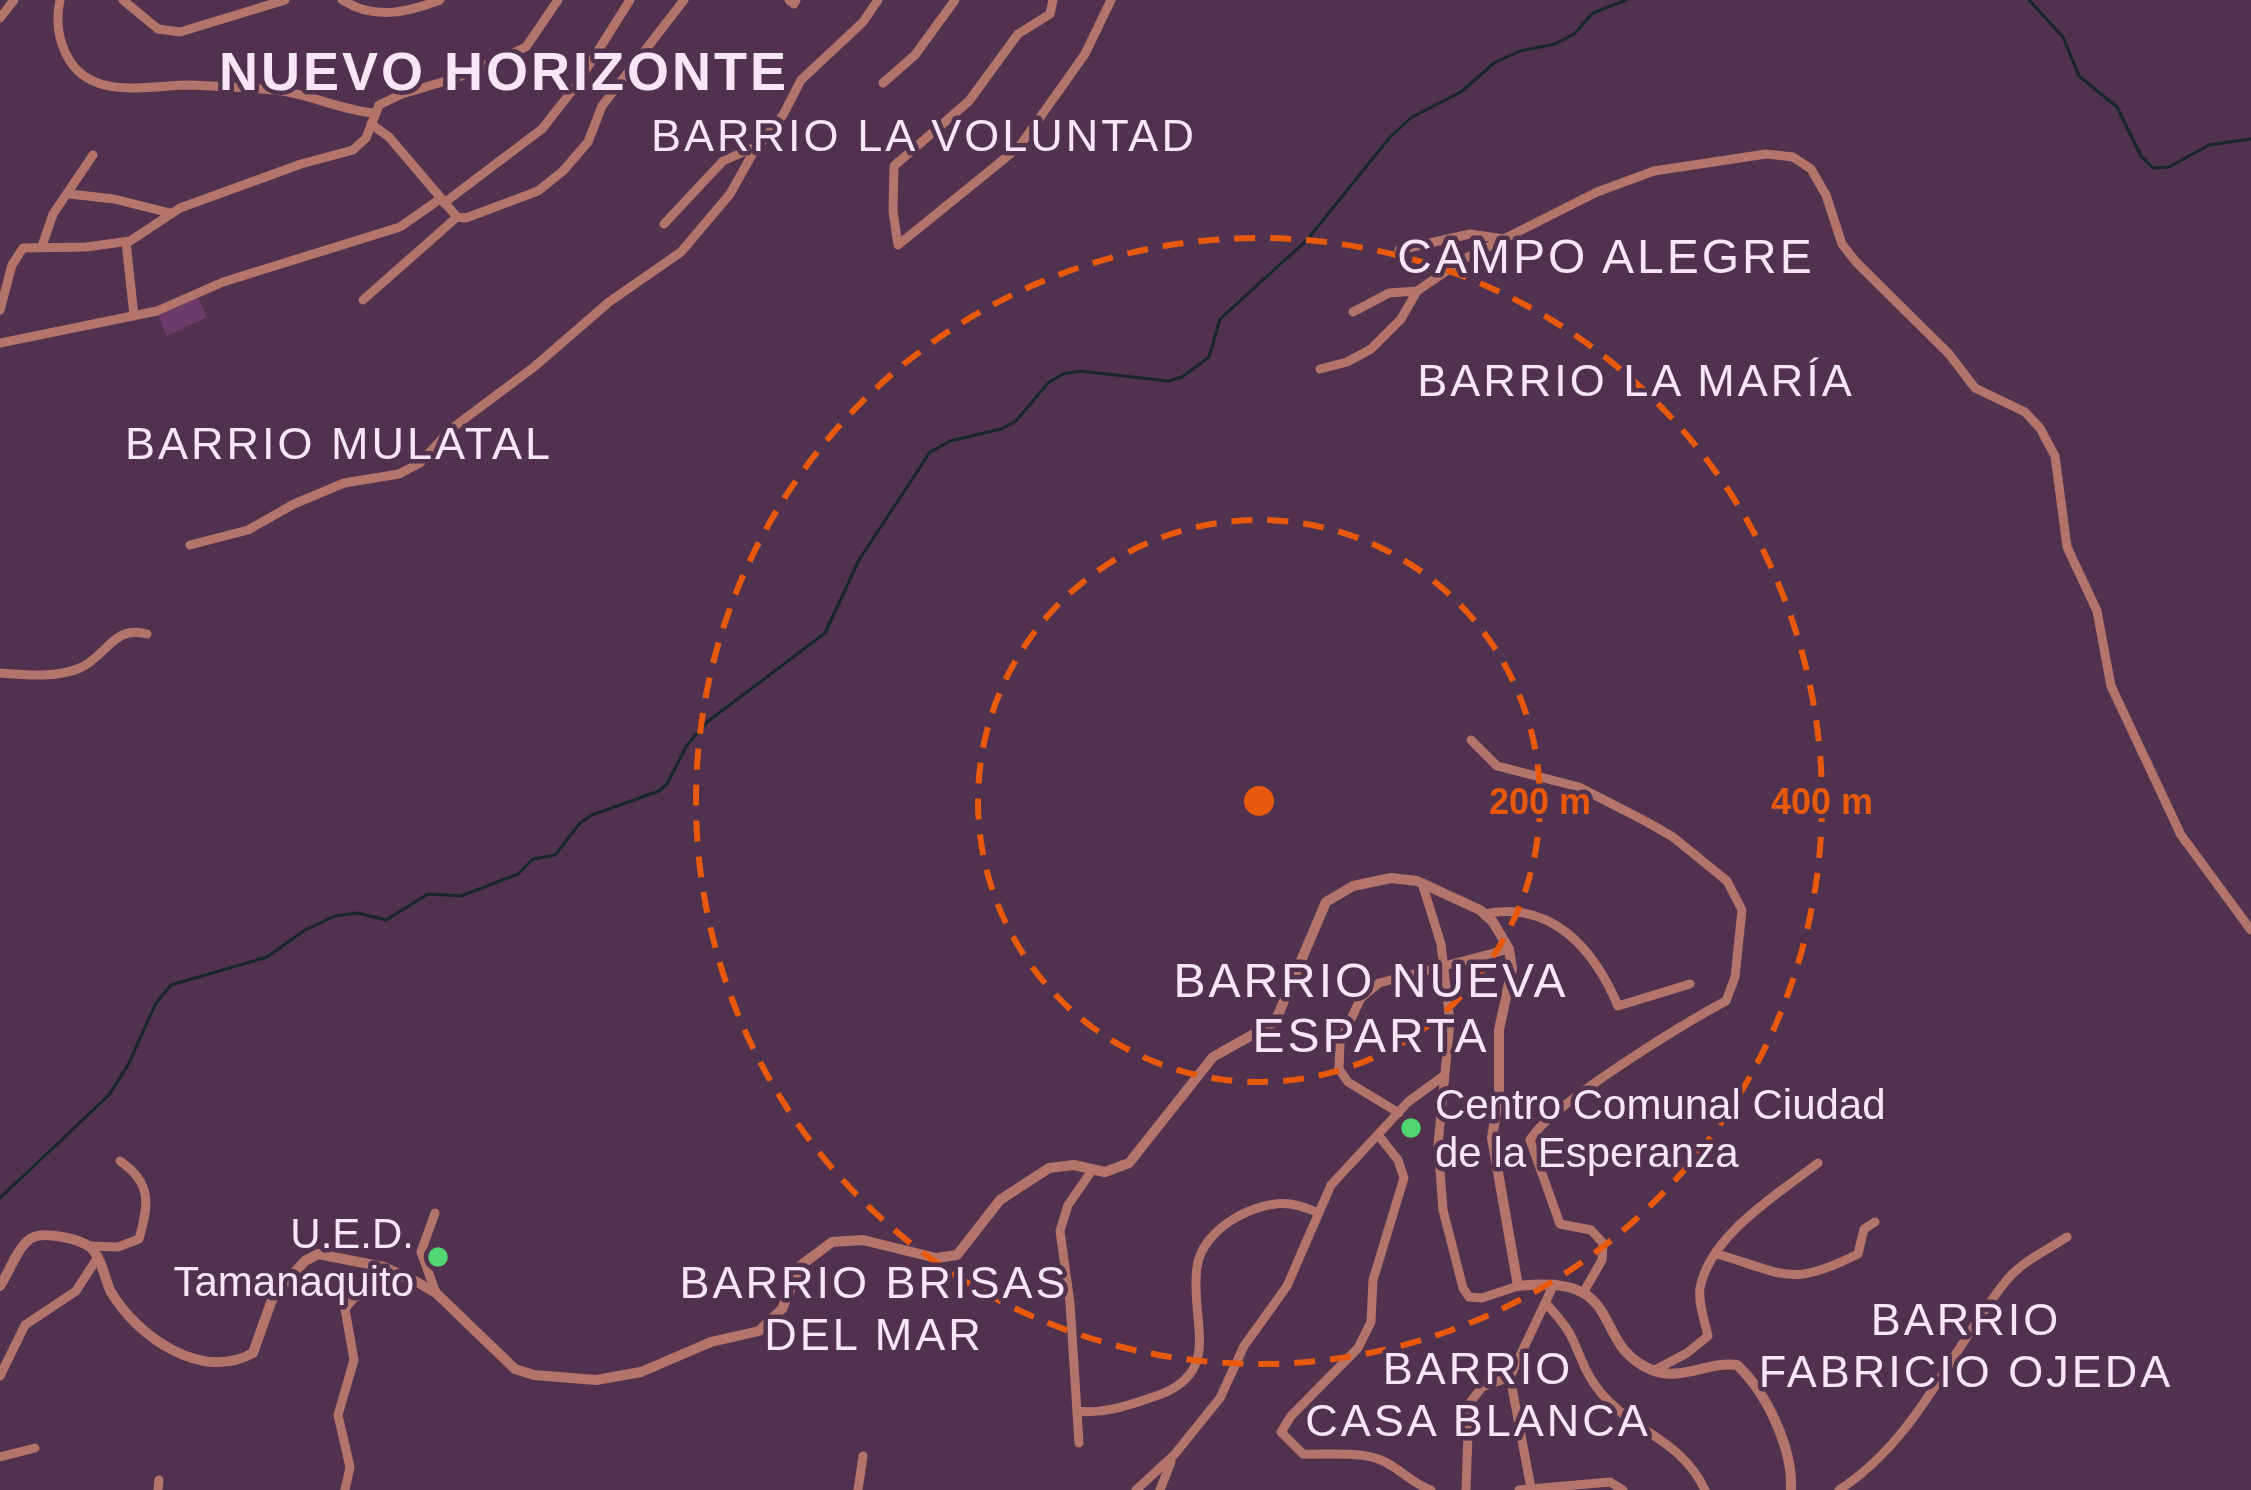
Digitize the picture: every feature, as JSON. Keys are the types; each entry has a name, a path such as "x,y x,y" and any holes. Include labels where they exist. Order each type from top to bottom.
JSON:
{"street":[{"path":"0,18 14,0"},
{"path":"60,0 57,20 62,47 77,74 86,80 138,89 188,85 273,90 372,119 442,201 458,217 466,218 553,181 588,142 602,106 684,0"},
{"path":"122,0 158,29 180,32 285,0"},
{"path":"343,0 371,14 409,10 440,0"},
{"path":"0,310 19,250 126,242 170,213 301,164 345,154 360,145 388,100 445,82 526,47 558,0"},
{"path":"0,343 172,306 223,282 400,227 542,129 630,0"},
{"path":"190,545 248,530 344,483 414,468 451,429 534,367 609,302 682,252 730,194 801,80 863,22 878,0"},
{"path":"884,83 915,55 955,0"},
{"path":"1053,0 1050,14 1009,43 969,101 898,161 892,178 898,245 1012,155 1085,54 1112,0"},
{"path":"664,224 723,161 759,146"},
{"path":"1320,368 1347,362 1371,349 1401,319 1417,291 1464,259 1597,192 1654,171 1776,154 1793,157 1811,169 1842,244 1856,262 1949,354 1975,388 2025,412 2041,428 2055,456 2067,547 2097,610 2111,686 2181,835 2251,930"},
{"path":"42,246 53,214 93,155"},
{"path":"70,194 170,213"},
{"path":"363,300 458,217"},
{"path":"1399,250 1470,234 1504,239"},
{"path":"126,242 134,316"},
{"path":"1353,312 1389,293 1417,291"},
{"path":"0,674 74,670 90,662 119,634 147,634"},
{"path":"1471,740 1497,766 1587,790 1673,837 1727,881 1742,910 1735,977 1726,1001 1682,1025 1563,1107 1530,1140 1561,1224 1591,1230 1603,1243 1602,1260 1582,1293"},
{"path":"0,1286 34,1236 82,1242 93,1252 115,1298 148,1336 175,1353 231,1360 253,1353 274,1294 311,1257 332,1256 405,1276 436,1293 515,1369 596,1380 624,1376 712,1342 758,1331 782,1309 800,1266 822,1246 862,1240 952,1258 1000,1200 1020,1185 1057,1166 1115,1171 1129,1163 1214,1057 1275,1022 1330,898 1372,880 1402,878 1484,914 1509,949 1512,969 1499,1030 1499,1093 1491,1127 1518,1286"},
{"path":"1422,883 1435,920 1450,1022 1438,1124 1442,1210 1462,1288 1473,1298 1555,1282 1600,1306 1632,1356 1653,1371 1673,1374 1737,1365 1753,1384 1780,1438 1791,1490"},
{"path":"1484,914 1515,910 1570,932 1600,971 1618,1006 1690,984"},
{"path":"1399,1113 1339,1070 1340,1042 1361,998 1374,986 1509,949"},
{"path":"1136,1490 1211,1412 1244,1346 1281,1298 1331,1184 1399,1113 1442,1077"},
{"path":"1379,1136 1404,1178 1373,1280 1371,1322 1358,1348 1281,1432 1303,1454 1374,1457 1431,1490"},
{"path":"93,1252 129,1246 139,1239 147,1192 142,1180 120,1161"},
{"path":"1653,1371 1706,1340 1700,1292 1717,1254 1748,1216 1818,1163"},
{"path":"1079,1443 1060,1231 1068,1205 1093,1169"},
{"path":"1077,1412 1094,1413 1139,1402 1187,1379 1199,1351 1196,1269 1218,1232 1247,1212 1271,1205 1295,1204 1317,1212"},
{"path":"435,1213 421,1252 436,1293"},
{"path":"1717,1254 1780,1274 1810,1276 1858,1254 1864,1228 1875,1222"},
{"path":"1839,1490 1868,1469 1912,1421 2006,1281 2067,1238"},
{"path":"0,1376 25,1325 40,1311 76,1292 93,1252"},
{"path":"345,1490 350,1467 338,1415 354,1360 345,1309 354,1298 405,1276"},
{"path":"1532,1488 1510,1377 1555,1282"},
{"path":"1546,1303 1569,1331 1580,1365 1605,1397 1622,1414 1680,1451 1705,1490"},
{"path":"1466,1490 1469,1404 1482,1387 1510,1377"},
{"path":"0,1456 35,1448"},
{"path":"1160,1490 1174,1455"},
{"path":"858,1490 862,1456"},
{"path":"1519,1490 1610,1483 1622,1490"}],"shaded area":[{"path":"198,298 207,317 167,336 158,316"}],"waterway":[{"path":"0,1198 109,1095 156,1003 171,985 267,957 335,916 358,913 386,920 428,894 461,896 518,874 533,859 555,855 592,815 659,791 707,722 825,633 859,560 930,452 1016,421 1048,383 1063,374 1080,371 1168,381 1182,377 1209,357 1220,319 1307,240 1390,137 1412,117 1461,92 1494,63 1520,51 1555,44 1574,34 1593,13 1626,0"},
{"path":"2029,0 2063,37 2079,76 2117,107 2141,156 2153,168 2169,167 2209,145 2251,139"}],"place":[{"name":"Centro Comunal Ciudad de la Esperanza","path":"1411,1128"},
{"name":"U.E.D. Tamanaquito","path":"438,1257"}],"district":[{"name":"NUEVO HORIZONTE","path":"504,71"},
{"name":"BARRIO LA VOLUNTAD","path":"924,135"},
{"name":"CAMPO ALEGRE","path":"1606,256"},
{"name":"BARRIO LA MARÍA","path":"1636,380"},
{"name":"BARRIO MULATAL","path":"339,443"},
{"name":"BARRIO NUEVA ESPARTA","path":"1371,1008"},
{"name":"BARRIO BRISAS DEL MAR","path":"874,1308"},
{"name":"BARRIO FABRICIO OJEDA","path":"1966,1345"},
{"name":"BARRIO CASA BLANCA","path":"1478,1394"}]}
